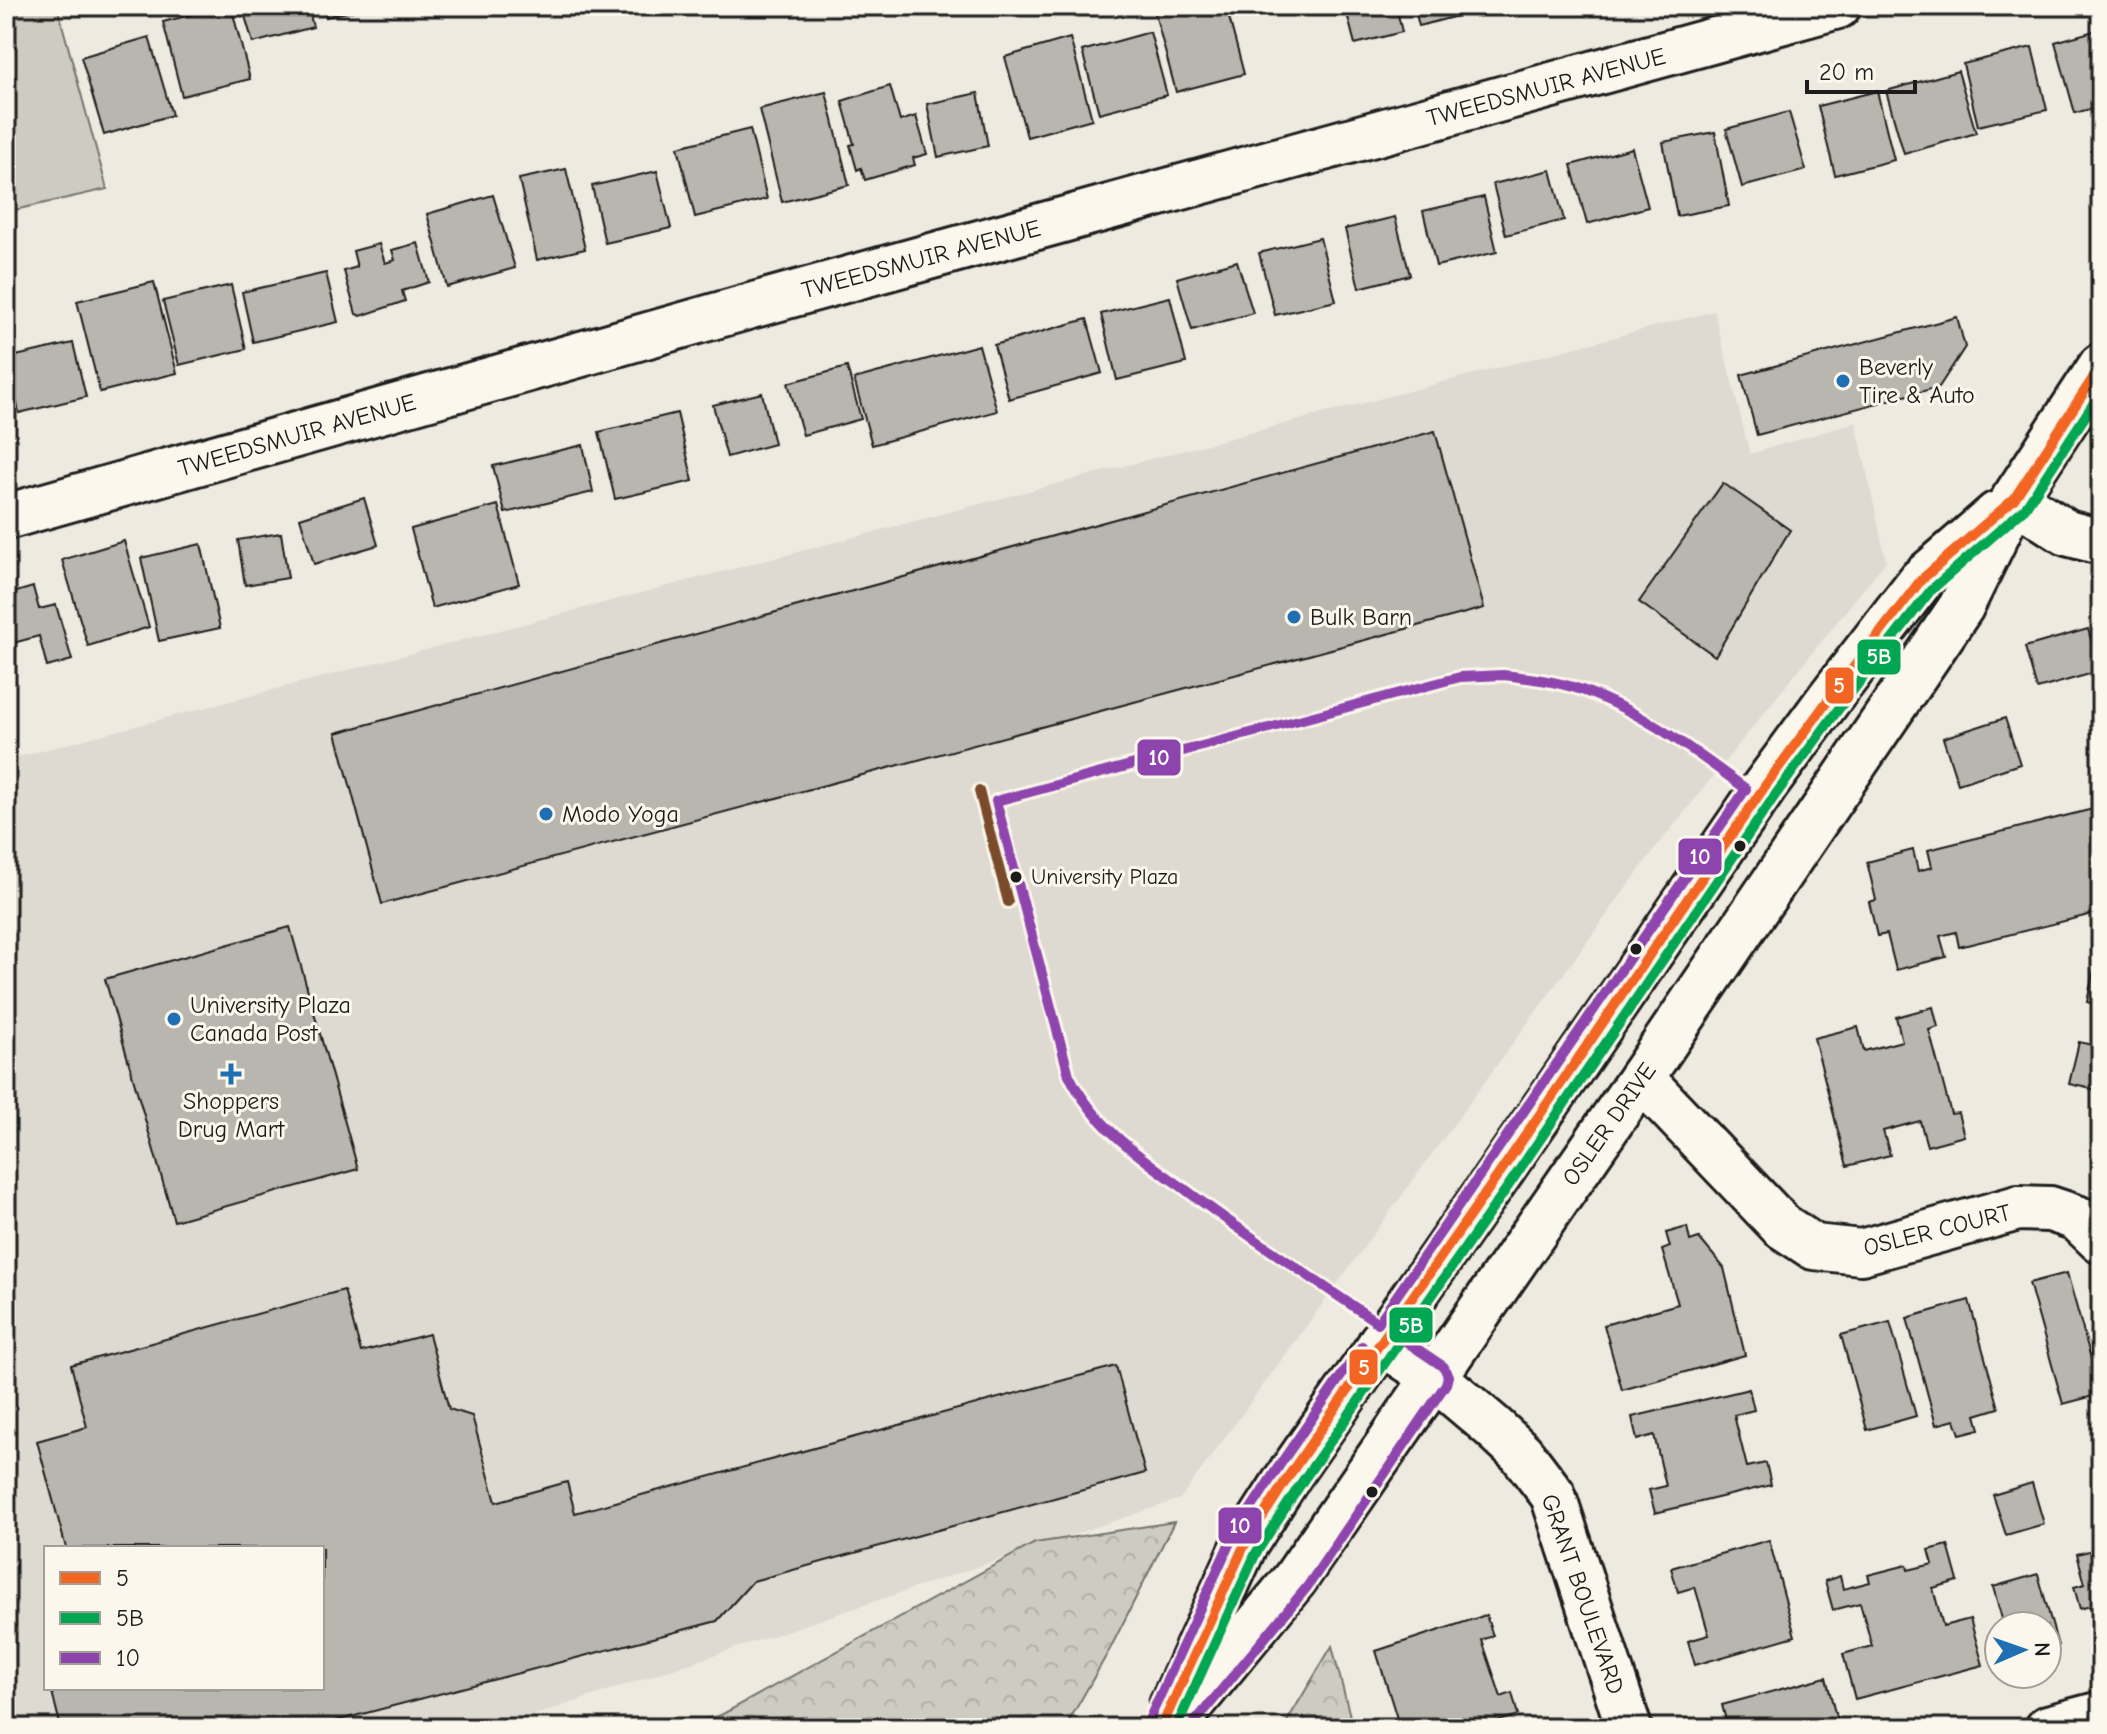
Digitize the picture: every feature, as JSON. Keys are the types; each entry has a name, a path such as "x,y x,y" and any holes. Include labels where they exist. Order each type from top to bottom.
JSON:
{"main road":[{"name":"TWEEDSMUIR AVENUE","path":"6,517 754,305 1838,6"},
{"name":"OSLER DRIVE","path":"1172,1728 1295,1579 1641,1078 1961,607 2014,499 2101,366"},
{"name":"OSLER DRIVE","path":"1161,1728 1244,1546 1290,1474 1756,799 1921,580 2014,499"},
{"path":"2014,499 2067,533 2101,542"},
{"name":"OSLER COURT","path":"1641,1078 1782,1226 1814,1247 1861,1252 2018,1208 2050,1209 2077,1218 2101,1241"},
{"name":"GRANT BOULEVARD","path":"1381,1342 1434,1377 1468,1405 1521,1453 1553,1495 1629,1728"},
{"path":"2048,1728 2101,1714"}],"shaded area":[{"name":"University Plaza","path":"1714,311 1750,454 1856,422 1886,561 1654,850 1180,1499 497,1728 6,1728 6,760"}],"green space":[{"path":"6,6 57,6 107,189 6,212"},
{"path":"1174,1522 1110,1649 1065,1728 672,1728 721,1715 1035,1543"},
{"path":"1332,1646 1353,1728 1283,1728"}],"building":[{"path":"231,6 250,79 182,96 163,22"},
{"path":"242,6 308,6 313,27 253,43"},
{"path":"324,6 372,6 326,17"},
{"path":"1153,6 1226,6 1244,74 1176,92"},
{"path":"1345,6 1396,6 1402,32 1355,44"},
{"path":"1414,6 1479,6 1480,10 1419,26"},
{"path":"2101,29 2101,106 2075,113 2055,42"},
{"path":"1150,32 1167,95 1099,113 1082,51"},
{"path":"149,37 172,115 104,135 81,57"},
{"path":"1070,38 1092,119 1027,137 1005,57"},
{"path":"2032,47 2047,110 1978,126 1963,64"},
{"path":"1958,71 1976,133 1904,154 1886,91"},
{"path":"890,86 900,121 916,116 927,154 913,158 915,165 865,180 861,168 857,170 850,145 854,144 842,101"},
{"path":"1877,91 1894,160 1835,175 1818,106"},
{"path":"826,92 849,185 782,202 759,109"},
{"path":"978,93 988,146 938,157 927,104"},
{"path":"1789,112 1806,170 1742,187 1726,129"},
{"path":"750,129 767,199 695,217 678,147"},
{"path":"1715,132 1729,206 1677,216 1663,142"},
{"path":"1632,148 1648,207 1587,224 1571,165"},
{"path":"566,169 585,249 537,260 519,179"},
{"path":"1551,170 1564,220 1506,235 1493,184"},
{"path":"657,171 671,228 605,243 592,186"},
{"path":"493,195 515,268 447,287 427,214"},
{"path":"1484,197 1497,252 1436,266 1423,211"},
{"path":"1395,217 1410,275 1359,288 1345,229"},
{"path":"1320,238 1336,301 1275,315 1259,253"},
{"path":"418,243 429,282 402,291 405,301 361,316 356,314 344,271 357,267 353,251 379,244 385,263 395,260 392,250"},
{"path":"1237,261 1253,313 1192,330 1177,278"},
{"path":"326,273 338,322 253,342 242,292"},
{"path":"154,282 177,373 100,392 77,301"},
{"path":"231,285 246,349 179,365 163,301"},
{"path":"1170,297 1186,363 1117,380 1101,314"},
{"name":"Beverly Tire & Auto","path":"1957,317 1965,347 1939,387 1757,435 1741,375"},
{"path":"1087,319 1102,373 1009,399 994,345"},
{"path":"73,343 86,397 19,413 7,358"},
{"path":"979,345 997,411 872,445 854,379"},
{"path":"847,367 861,419 803,435 788,383"},
{"path":"762,393 774,444 727,457 713,405"},
{"path":"677,413 693,481 615,499 599,432"},
{"path":"1435,431 1484,608 382,904 336,733"},
{"path":"583,445 593,492 505,513 493,466"},
{"path":"1723,483 1790,530 1715,656 1639,602"},
{"path":"364,498 378,545 314,564 300,518"},
{"path":"498,505 519,584 432,608 411,529"},
{"path":"281,533 288,578 245,585 238,540"},
{"path":"124,541 149,627 88,646 62,560"},
{"path":"201,544 220,628 159,641 141,558"},
{"path":"33,587 39,609 56,605 72,660 47,667 39,636 6,645 6,595"},
{"path":"2088,629 2100,671 2037,689 2025,647"},
{"path":"2005,718 2020,764 1958,784 1943,738"},
{"path":"2101,807 2101,912 1959,947 1956,932 1940,936 1946,957 1896,970 1887,934 1877,936 1869,902 1876,900 1867,862 1913,850 1918,871 1932,867 1928,850"},
{"name":"Shoppers Drug Mart","path":"290,927 358,1169 174,1221 105,979"},
{"path":"2095,964 2101,966 2101,1006 2087,1002"},
{"path":"1933,1007 1938,1027 1929,1030 1951,1114 1958,1113 1964,1136 1927,1146 1920,1121 1883,1131 1890,1155 1847,1166 1814,1038 1858,1027 1864,1051 1902,1041 1896,1017"},
{"path":"2079,1042 2101,1047 2101,1091 2069,1084"},
{"path":"1687,1227 1690,1241 1699,1238 1724,1268 1745,1355 1622,1390 1604,1325 1678,1304 1662,1250 1670,1247 1666,1233"},
{"path":"2067,1273 2101,1394 2063,1404 2029,1283"},
{"path":"344,1290 361,1352 429,1334 449,1409 472,1416 496,1502 567,1482 575,1513 1116,1366 1145,1473 753,1581 717,1621 309,1728 61,1728 52,1690 324,1690 324,1546 65,1546 37,1441 87,1427 71,1365"},
{"path":"1969,1300 1999,1408 1976,1415 1980,1429 1960,1434 1955,1420 1936,1425 1907,1318"},
{"path":"1890,1322 1916,1416 1867,1430 1841,1335"},
{"path":"1749,1389 1754,1410 1734,1415 1747,1467 1766,1463 1771,1485 1655,1513 1649,1490 1666,1486 1654,1435 1637,1440 1632,1417"},
{"path":"2032,1483 2044,1524 2006,1535 1993,1495"},
{"path":"1769,1540 1795,1636 1695,1665 1688,1641 1709,1635 1695,1587 1678,1592 1671,1568"},
{"path":"1948,1545 1958,1581 1933,1588 1943,1626 1970,1619 1983,1665 1855,1699 1843,1654 1872,1646 1860,1603 1833,1610 1825,1581 1840,1576 1843,1589 1870,1582 1868,1575 1907,1565 1908,1570 1933,1564 1929,1550"},
{"path":"2101,1548 2101,1621 2095,1622 2090,1606 2080,1609 2074,1587 2085,1584 2077,1554"},
{"path":"2038,1574 2048,1610 1999,1610 1993,1587"},
{"path":"1486,1615 1493,1636 1482,1640 1501,1697 1512,1693 1518,1715 1485,1725 1470,1724 1471,1728 1400,1728 1376,1651"},
{"path":"1826,1677 1837,1721 1810,1728 1728,1728 1722,1705"}],"transit line":[{"name":"5","path":"1161,1728 1244,1546 1381,1342 1765,786 1829,699 1921,580 2014,499 2101,366"},
{"name":"5B","path":"1176,1728 1256,1553 1776,794 1931,590 2025,508 2101,392"},
{"name":"10","path":"1503,675 1562,684 1626,709 1746,789 1378,1323 1152,1165 1105,1126 1080,1094 1069,1075 996,801 1460,677 1503,675"},
{"path":"979,791 1008,902"},
{"name":"10","path":"1190,1728 1307,1587 1446,1384 1448,1376 1444,1367 1401,1338"},
{"name":"10","path":"1148,1722 1232,1538 1362,1346"}],"place":[{"name":"Beverly Tire & Auto","path":"1843,381"},
{"name":"Bulk Barn","path":"1294,617"},
{"name":"Modo Yoga","path":"546,814"},
{"name":"University Plaza","path":"1016,877"},
{"name":"University Plaza Canada Post","path":"174,1019"},
{"name":"Shoppers Drug Mart","path":"231,1074"}]}
